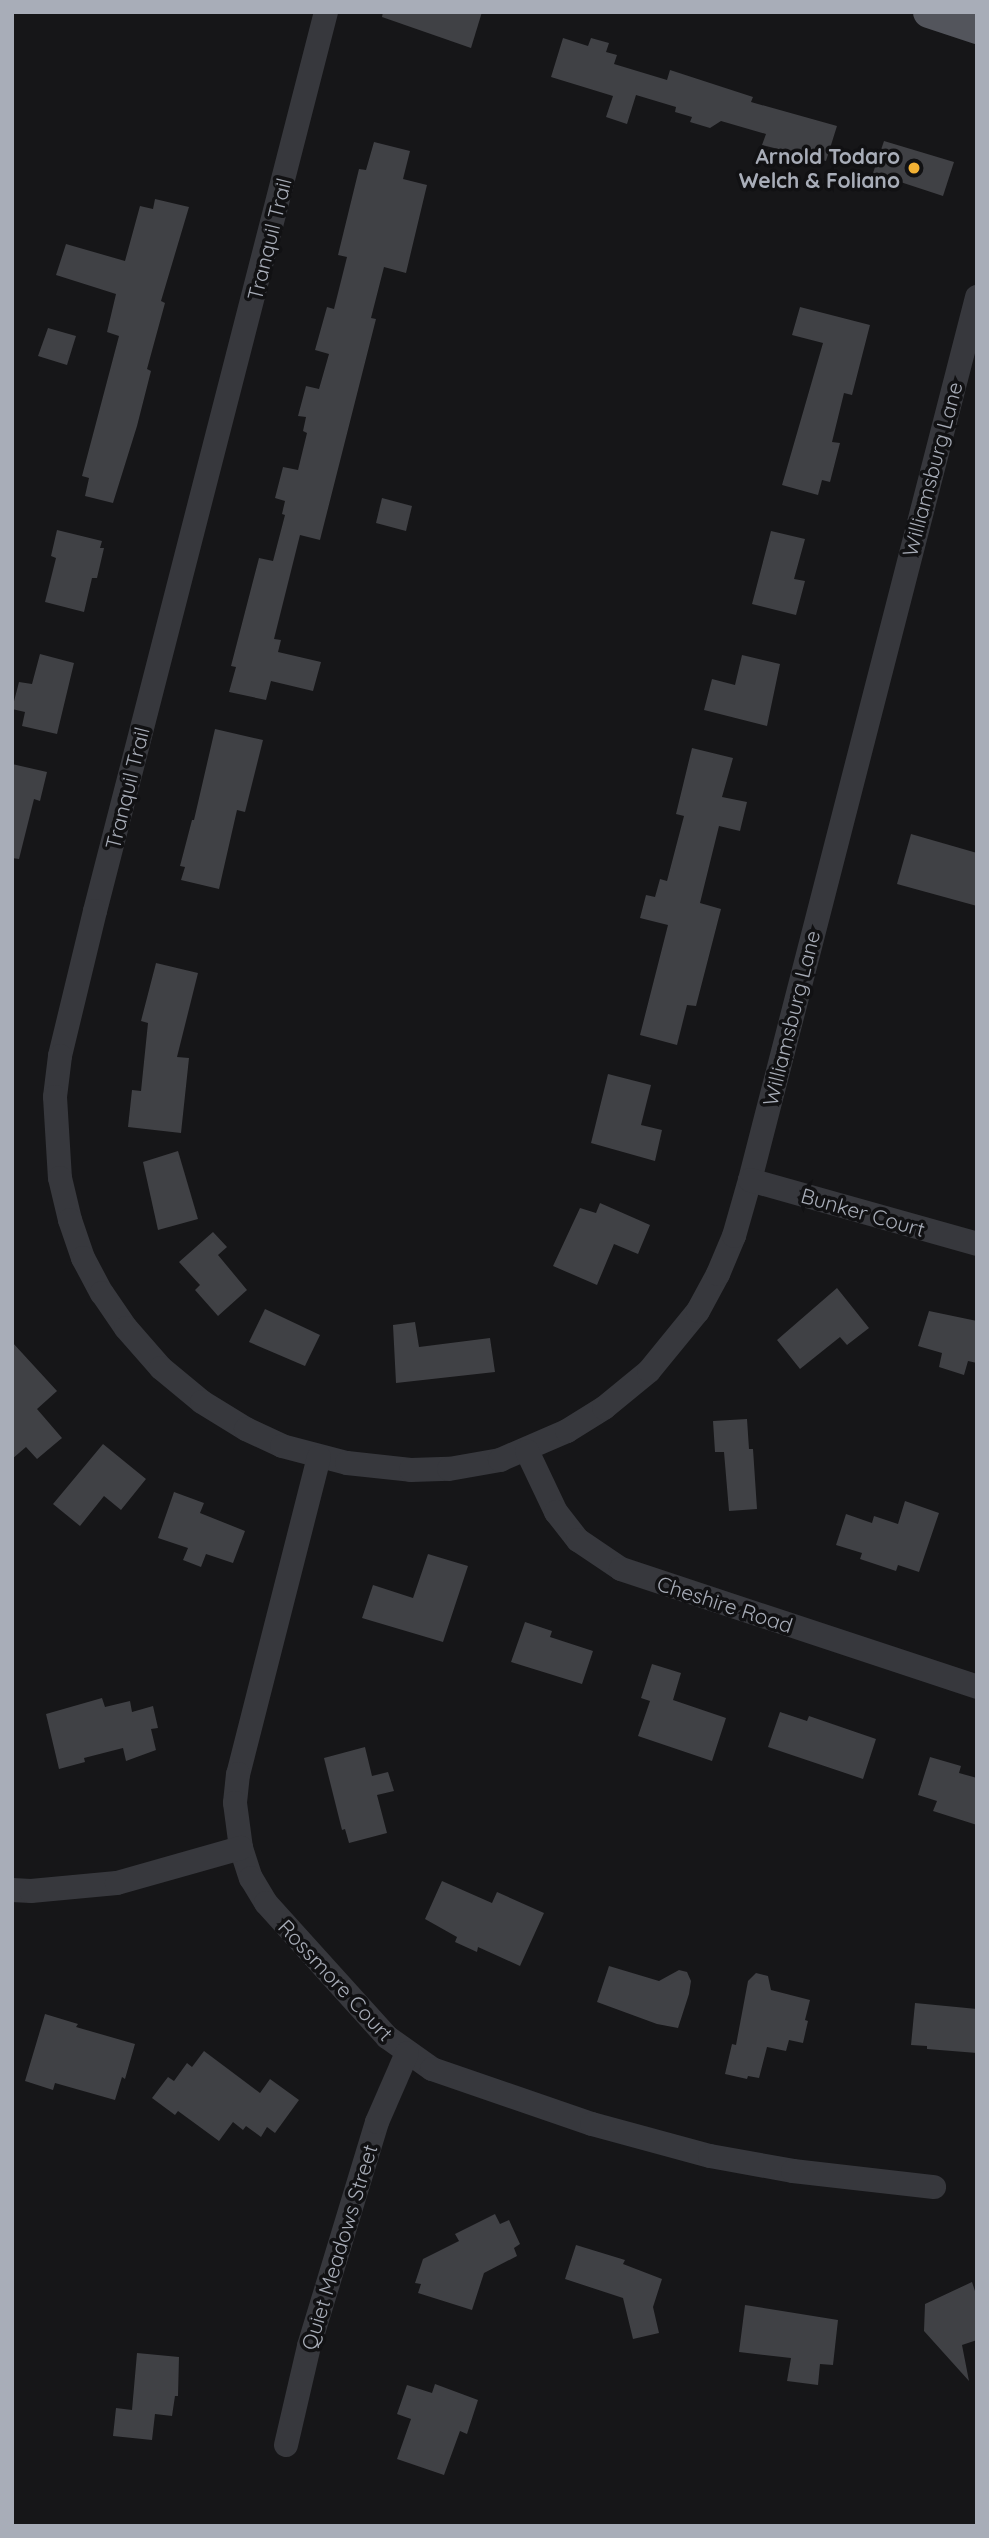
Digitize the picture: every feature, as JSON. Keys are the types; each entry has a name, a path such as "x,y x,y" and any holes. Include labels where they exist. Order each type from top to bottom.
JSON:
{"main road":[{"path":"929,12 977,28"}],"street":[{"name":"Tranquil Trail","path":"319,1457 246,1429 202,1402 161,1368 126,1328 96,1281 70,1220 60,1178 55,1097 60,1056 99,898 326,12"},
{"name":"Williamsburg Lane","path":"319,1457 411,1470 449,1469 500,1460 527,1451 604,1408 649,1371 673,1345 698,1311 734,1236 750,1180 977,297"},
{"name":"Bunker Court","path":"750,1180 977,1244"},
{"name":"Cheshire Road","path":"527,1451 556,1512 578,1540 621,1569 977,1687"},
{"name":"Rossmore Court","path":"319,1457 238,1774 235,1803 240,1848 251,1878 266,1903 378,2028 407,2053 462,2081 592,2124 710,2156 793,2171 934,2187"},
{"path":"12,1889 32,1891 117,1883 240,1848"},
{"name":"Quiet Meadows Street","path":"286,2445 309,2346 377,2122 407,2053"}],"building":[{"path":"383,12 482,12 471,48 382,17"},
{"path":"563,38 588,46 591,38 609,43 606,52 617,55 614,64 667,80 670,70 753,97 751,102 837,126 826,161 762,145 766,134 721,121 710,128 690,122 692,117 675,112 676,107 636,95 627,124 606,117 613,96 551,77"},
{"name":"Arnold Todaro Welch & Foliano","path":"884,141 954,162 943,196 873,173"},
{"path":"374,142 410,151 403,179 427,185 406,273 384,267 371,318 376,319 320,540 300,535 274,639 281,640 278,652 321,662 313,691 271,681 266,700 229,692 236,667 231,666 259,558 273,561 285,515 282,514 285,501 275,498 283,467 298,470 307,433 303,431 306,417 298,416 306,386 319,389 329,354 315,350 327,307 334,309 347,257 338,255 359,169 366,170"},
{"path":"155,199 189,207 161,301 165,303 147,369 151,371 137,426 113,503 85,496 89,478 82,476 119,336 107,332 116,294 56,275 66,244 125,261 140,206 153,209"},
{"path":"800,307 870,325 852,395 844,393 832,442 840,443 830,482 822,480 818,495 782,485 823,343 792,335"},
{"path":"48,328 76,336 67,365 38,356"},
{"path":"382,498 412,506 406,531 376,523"},
{"path":"57,530 102,541 100,548 104,548 97,578 92,578 84,612 45,602 56,558 51,556"},
{"path":"771,531 805,539 794,579 805,581 796,615 752,604"},
{"path":"40,654 74,663 57,734 22,726 25,712 12,709 19,682 32,684"},
{"path":"742,655 780,664 767,726 704,710 712,679 735,685"},
{"path":"215,729 263,740 245,812 237,810 219,889 181,880 185,867 180,866 194,820"},
{"path":"692,748 733,758 722,797 747,802 740,831 719,826 700,903 721,909 696,1006 687,1005 677,1045 640,1035 668,925 640,918 646,895 655,897 660,879 667,881 684,816 676,814"},
{"path":"12,764 47,772 40,801 34,799 19,859 12,858"},
{"path":"911,834 977,853 977,906 897,884"},
{"path":"156,963 198,973 177,1057 189,1058 181,1133 128,1127 132,1090 141,1091 148,1023 141,1021"},
{"path":"608,1074 651,1085 641,1125 662,1130 655,1161 591,1143"},
{"path":"178,1151 198,1219 158,1230 143,1162"},
{"path":"600,1203 650,1225 638,1254 614,1244 597,1285 553,1266 580,1208 596,1213"},
{"path":"213,1232 227,1247 218,1255 247,1290 218,1316 195,1290 200,1285 179,1262"},
{"path":"837,1288 869,1328 847,1345 840,1337 800,1369 777,1340"},
{"path":"265,1309 320,1335 305,1366 249,1342"},
{"path":"929,1311 977,1321 977,1363 968,1361 964,1375 939,1367 942,1353 918,1346"},
{"path":"415,1322 419,1347 490,1338 495,1372 396,1383 393,1325"},
{"path":"12,1342 57,1391 37,1409 62,1438 37,1459 26,1447 12,1459"},
{"path":"747,1419 749,1449 753,1449 757,1509 729,1511 724,1452 715,1452 713,1421"},
{"path":"103,1444 146,1479 121,1510 104,1496 80,1526 53,1504"},
{"path":"174,1492 204,1503 200,1513 245,1531 233,1563 206,1554 201,1567 183,1560 188,1548 158,1538"},
{"path":"905,1501 939,1513 919,1572 898,1565 896,1571 860,1559 862,1553 836,1545 846,1514 872,1523 874,1516 898,1524"},
{"path":"428,1554 468,1566 443,1642 362,1618 373,1585 413,1598"},
{"path":"525,1622 552,1631 550,1637 593,1651 582,1684 511,1662"},
{"path":"652,1664 681,1673 673,1700 726,1718 712,1761 638,1736 650,1701 641,1698"},
{"path":"102,1698 105,1707 130,1701 132,1712 153,1706 158,1728 151,1729 156,1750 126,1761 123,1748 84,1758 85,1762 59,1769 46,1714"},
{"path":"780,1712 807,1721 809,1716 876,1739 863,1779 768,1747"},
{"path":"365,1747 372,1776 388,1772 394,1791 377,1795 387,1833 349,1843 345,1829 342,1830 324,1758"},
{"path":"930,1757 961,1766 959,1773 977,1778 977,1825 933,1811 937,1801 918,1795"},
{"path":"442,1881 492,1903 497,1892 544,1913 520,1966 478,1947 477,1952 455,1942 457,1937 425,1919"},
{"path":"609,1966 659,1981 679,1970 687,1972 691,1981 689,1994 678,2028 657,2024 597,2002"},
{"path":"756,1973 768,1976 771,1990 810,2000 803,2043 789,2040 786,2051 767,2047 759,2078 748,2076 747,2079 725,2074 732,2044 736,2045 748,1981"},
{"path":"915,2003 977,2009 977,2053 911,2045"},
{"path":"45,2014 78,2024 76,2027 135,2044 125,2079 122,2077 115,2100 55,2083 53,2090 25,2081"},
{"path":"204,2051 260,2093 270,2079 299,2100 275,2133 267,2127 261,2137 246,2126 243,2130 233,2122 219,2141 178,2111 175,2115 152,2098 168,2077 174,2081 187,2063 192,2067"},
{"path":"495,2214 500,2224 509,2220 520,2244 514,2248 517,2256 484,2273 472,2310 418,2293 421,2284 415,2283 423,2259 459,2241 455,2234"},
{"path":"576,2245 625,2260 623,2264 662,2279 653,2307 659,2333 633,2339 623,2298 565,2279"},
{"path":"972,2282 977,2297 977,2340 962,2345 969,2381 924,2331 925,2304"},
{"path":"745,2305 838,2320 833,2365 820,2364 818,2385 787,2381 791,2358 739,2352"},
{"path":"137,2353 179,2357 178,2396 175,2396 172,2416 155,2414 152,2440 113,2436 116,2408 132,2410"},
{"path":"435,2384 478,2400 467,2434 460,2431 444,2475 397,2459 411,2419 397,2414 407,2385 432,2393"}],"place":[{"name":"Arnold Todaro Welch & Foliano","path":"914,168"}]}
